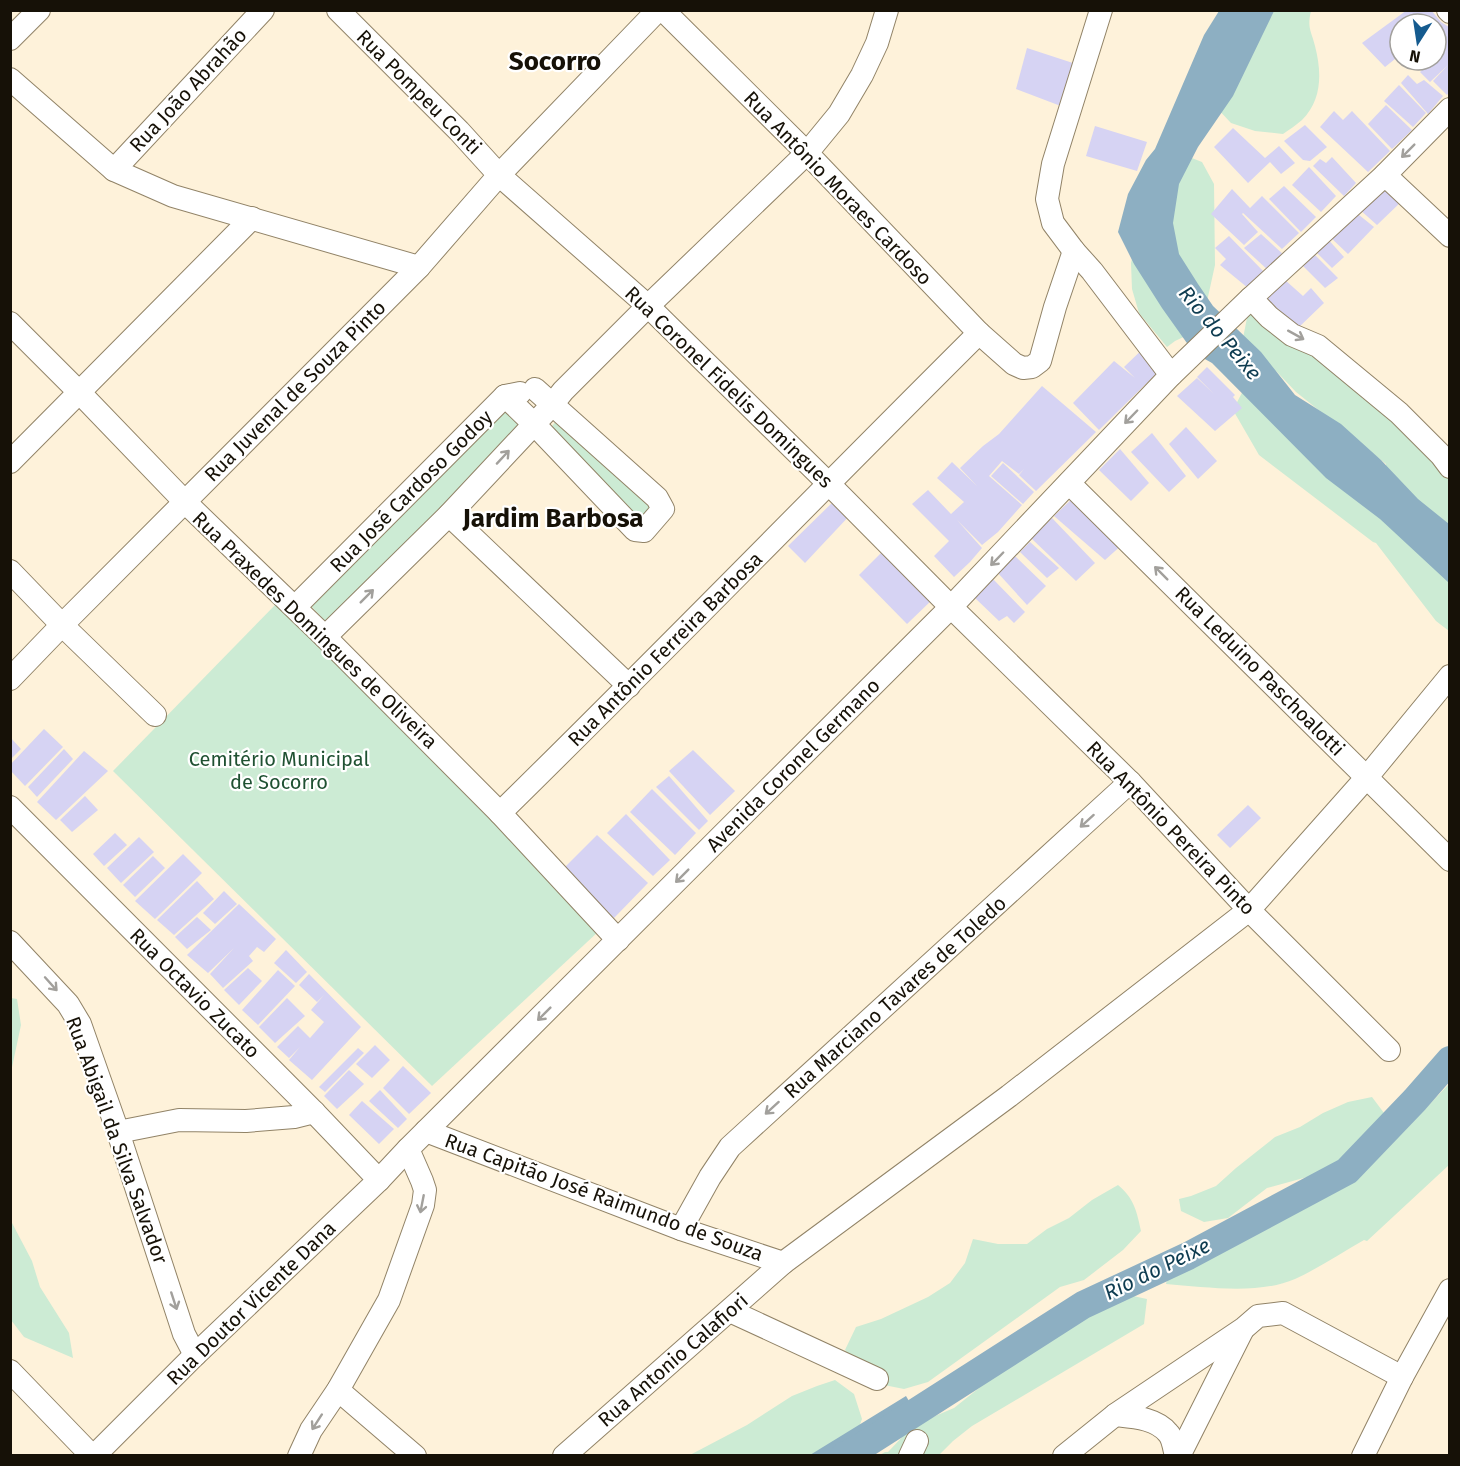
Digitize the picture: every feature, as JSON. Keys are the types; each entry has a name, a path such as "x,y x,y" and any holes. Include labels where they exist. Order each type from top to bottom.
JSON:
{"street":[{"path":"10,39 39,10"},
{"name":"Rua João Abrahão","path":"114,170 263,10"},
{"name":"Rua Pompeu Conti","path":"338,10 459,131 499,175"},
{"name":"Rua Juvenal de Souza Pinto","path":"10,679 419,267 499,175 658,10"},
{"name":"Rua Antônio Moraes Cardoso","path":"663,10 807,153 979,333 1023,368 1032,367 1040,361 1074,251"},
{"name":"Rua José Cardoso Godoy","path":"325,637 449,515 557,398 648,306 807,153 839,114 862,75 877,43 887,10"},
{"path":"1101,10 1053,164 1047,199 1053,223 1176,371"},
{"path":"10,79 114,170 173,196 419,267"},
{"name":"Avenida Coronel Germano","path":"408,1149 951,607 1176,371 1248,301 1385,175 1449,109"},
{"name":"Rua Coronel Fidelis Domingues","path":"499,175 648,306 951,607"},
{"path":"1385,175 1449,236"},
{"path":"10,462 252,218"},
{"path":"1248,301 1292,334 1318,346 1399,412 1441,455 1449,467"},
{"name":"Rua Praxedes Domingues de Oliveira","path":"10,323 185,502 325,637 500,813 618,940"},
{"name":"Rua Antônio Ferreira Barbosa","path":"500,813 979,333"},
{"name":"Rua José Cardoso Godoy","path":"295,608 505,396 535,389 557,398"},
{"path":"505,396 634,530 644,531 663,509 657,498 557,398"},
{"name":"Rua Leduino Paschoalotti","path":"1069,483 1449,860"},
{"path":"449,515 629,686"},
{"path":"10,571 155,716"},
{"name":"Rua Antônio Pereira Pinto","path":"951,607 1130,782 1249,910 1389,1050"},
{"name":"Rua Antonio Calafiori","path":"564,1455 783,1263 1009,1096 1249,910 1367,777 1449,676"},
{"name":"Rua Marciano Tavares de Toledo","path":"681,1229 730,1147 1130,782"},
{"name":"Rua Octavio Zucato","path":"10,807 379,1180"},
{"name":"Rua Abigail da Silva Salvador","path":"10,942 68,1004 80,1024 184,1334 195,1356"},
{"path":"118,1132 179,1120 246,1120 294,1117 314,1112"},
{"name":"Rua Capitão José Raimundo de Souza","path":"426,1131 681,1229 783,1263"},
{"path":"299,1455 311,1430 338,1390 389,1300 423,1206 425,1190 408,1149"},
{"name":"Rua Doutor Vicente Dana","path":"93,1455 379,1180 408,1149"},
{"path":"1364,1455 1402,1377 1449,1290"},
{"path":"730,1311 877,1379"},
{"path":"1064,1455 1115,1416 1243,1329 1258,1316 1283,1313 1402,1377"},
{"path":"1177,1455 1243,1329"},
{"path":"10,1371 93,1455"},
{"path":"338,1390 415,1455"},
{"path":"1115,1416 1142,1418 1158,1424 1169,1434 1177,1455"}],"green space":[{"path":"1247,11 1311,11 1309,25 1319,66 1317,95 1309,112 1283,134 1255,131 1231,123 1215,106"},
{"path":"1179,153 1202,162 1214,184 1215,265 1204,315 1190,334 1167,347 1139,313 1132,289 1131,263 1148,189"},
{"path":"1248,313 1272,322 1357,377 1385,386 1449,461 1449,537 1386,467 1386,464 1296,392 1277,372 1258,358 1243,338"},
{"path":"1245,387 1449,578 1449,631 1436,621 1376,543 1259,455 1233,410"},
{"path":"505,408 524,427 329,625 308,603"},
{"path":"556,421 655,508 640,523 548,431"},
{"name":"Cemitério Municipal de Socorro","path":"278,602 599,931 432,1086 113,771"},
{"path":"11,998 17,999 21,1025 11,1072"},
{"path":"1449,1084 1449,1165 1367,1241 1364,1240 1313,1270 1280,1284 1232,1289 1166,1284 1172,1259 1216,1236 1266,1215 1291,1208 1360,1174"},
{"path":"1372,1097 1387,1117 1381,1142 1362,1157 1340,1168 1267,1188 1228,1218 1204,1222 1181,1211 1179,1199 1216,1186 1275,1137 1348,1102"},
{"path":"1118,1185 1128,1195 1134,1206 1141,1231 1123,1250 1084,1280 1060,1287 928,1382 904,1389 879,1384 860,1369 845,1350 856,1327 881,1319 928,1297 950,1283 965,1263 973,1239 998,1244 1027,1244"},
{"path":"11,1221 32,1261 40,1287 69,1333 73,1358 24,1337 11,1320"},
{"path":"1119,1293 1147,1299 1144,1324 972,1426 939,1455 878,1456 888,1452 906,1433 928,1419 954,1408 1052,1330 1055,1330 1072,1311 1094,1300"},
{"path":"835,1380 854,1394 862,1419 853,1443 818,1455 688,1456 747,1425 792,1396"}],"water":[{"path":"1219,11 1274,11 1233,96 1198,147 1179,184 1173,223 1179,254 1213,306 1261,352 1295,395 1341,424 1381,460 1418,499 1449,524 1449,583 1380,519 1326,478 1212,363 1194,353 1134,264 1118,232 1128,194 1146,160 1155,149 1204,35"},
{"path":"906,1396 922,1423 870,1455 810,1455"}],"building":[{"path":"1431,10 1433,12 1404,12"},
{"path":"1388,24 1388,65 1385,67 1362,43"},
{"path":"1448,26 1449,92 1447,95 1433,81 1441,72 1448,72"},
{"path":"1027,48 1079,65 1066,108 1016,89"},
{"path":"1420,72 1441,72 1430,82"},
{"path":"1408,75 1417,84 1424,80 1443,96 1428,114 1401,83"},
{"path":"1399,85 1426,113 1413,127 1384,101"},
{"path":"1386,105 1412,130 1392,149 1368,124"},
{"path":"1334,111 1343,120 1352,111 1390,151 1368,172 1320,127"},
{"path":"1305,125 1327,147 1310,161 1303,160 1284,141"},
{"path":"1095,126 1147,142 1137,171 1086,156"},
{"path":"1233,128 1265,158 1279,146 1295,163 1281,174 1270,162 1248,183 1214,147"},
{"path":"1332,157 1356,183 1344,196 1313,166 1320,159 1326,163"},
{"path":"1309,167 1336,196 1321,212 1292,185"},
{"path":"1383,181 1404,199 1377,225 1358,208"},
{"path":"1284,186 1316,217 1301,232 1269,199"},
{"path":"1232,189 1250,208 1262,196 1299,233 1282,249 1243,213 1258,232 1244,245 1211,214"},
{"path":"1354,211 1374,227 1348,254 1329,236"},
{"path":"1261,234 1285,256 1270,272 1244,248"},
{"path":"1229,236 1264,272 1248,288 1220,265 1226,259 1215,248"},
{"path":"1326,237 1344,257 1332,268 1315,251"},
{"path":"1312,252 1338,278 1325,288 1301,264"},
{"path":"1285,280 1303,296 1311,288 1324,303 1297,329 1265,300"},
{"path":"1148,344 1162,368 1099,430 1073,403 1114,361 1135,378 1124,367"},
{"path":"1207,367 1235,395 1233,397 1242,408 1215,431 1177,396 1197,378 1214,394 1197,377"},
{"path":"1042,386 1096,432 1036,491 1019,475 1024,469 1019,474 1002,461 989,476 1022,505 998,532 982,545 957,520 982,548 954,577 934,556 949,541 912,504 928,490 951,514 964,502 937,478 952,462 977,486 960,468 999,434"},
{"path":"1186,427 1217,461 1198,479 1169,444"},
{"path":"1152,433 1186,476 1169,492 1131,452"},
{"path":"1120,449 1149,483 1131,501 1099,470"},
{"path":"1003,463 1034,492 1023,504 991,476"},
{"path":"1076,495 1124,543 1105,560 1054,516"},
{"path":"836,499 851,514 805,563 788,546"},
{"path":"1052,518 1095,563 1076,581 1031,538"},
{"path":"1030,542 1059,568 1047,578 1020,552"},
{"path":"886,548 935,597 907,624 859,575"},
{"path":"1014,555 1046,586 1027,605 997,572"},
{"path":"992,578 1025,612 1014,623 1007,616 999,621 974,597"},
{"path":"44,729 63,747 25,786 10,770 10,765"},
{"path":"10,737 21,749 10,760"},
{"path":"64,749 73,759 37,797 28,787"},
{"path":"693,750 735,791 710,815 669,771"},
{"path":"84,751 108,771 56,820 37,802"},
{"path":"669,776 708,821 699,830 656,787"},
{"path":"652,789 696,833 675,855 630,812"},
{"path":"85,796 98,810 72,832 60,820"},
{"path":"1248,805 1261,818 1230,848 1217,835"},
{"path":"626,814 670,860 653,876 607,833"},
{"path":"115,833 127,845 104,866 93,854"},
{"path":"597,835 648,883 614,918 564,868"},
{"path":"139,837 154,852 121,883 107,868"},
{"path":"183,854 202,873 155,919 135,901"},
{"path":"153,856 165,868 135,897 123,885"},
{"path":"197,881 214,899 174,935 157,920"},
{"path":"224,891 237,904 215,924 203,913"},
{"path":"239,904 276,939 264,952 257,947 249,956 253,961 223,988 210,974 234,948 208,973 187,955"},
{"path":"197,917 211,930 187,949 175,937"},
{"path":"286,950 307,972 296,983 274,963"},
{"path":"248,968 262,981 239,1005 224,990"},
{"path":"278,970 295,986 258,1025 242,1010"},
{"path":"309,974 361,1027 312,1080 289,1060 300,1047 289,1058 277,1047 298,1026 310,1038 324,1022 311,1010 324,995 317,1002 299,985"},
{"path":"287,998 305,1016 275,1043 259,1027"},
{"path":"375,1045 390,1060 372,1078 356,1064"},
{"path":"358,1048 364,1053 325,1092 319,1087"},
{"path":"403,1066 431,1093 409,1114 383,1088"},
{"path":"349,1070 364,1084 337,1109 324,1096"},
{"path":"380,1090 407,1119 398,1128 369,1101"},
{"path":"362,1101 394,1129 379,1144 349,1115"}],"waterway":[{"name":"Rio do Peixe","path":"844,1456 1083,1305 1188,1256 1347,1171 1450,1060"}],"district":[{"name":"Socorro","path":"555,61"},
{"name":"Jardim Barbosa","path":"553,518"}]}
